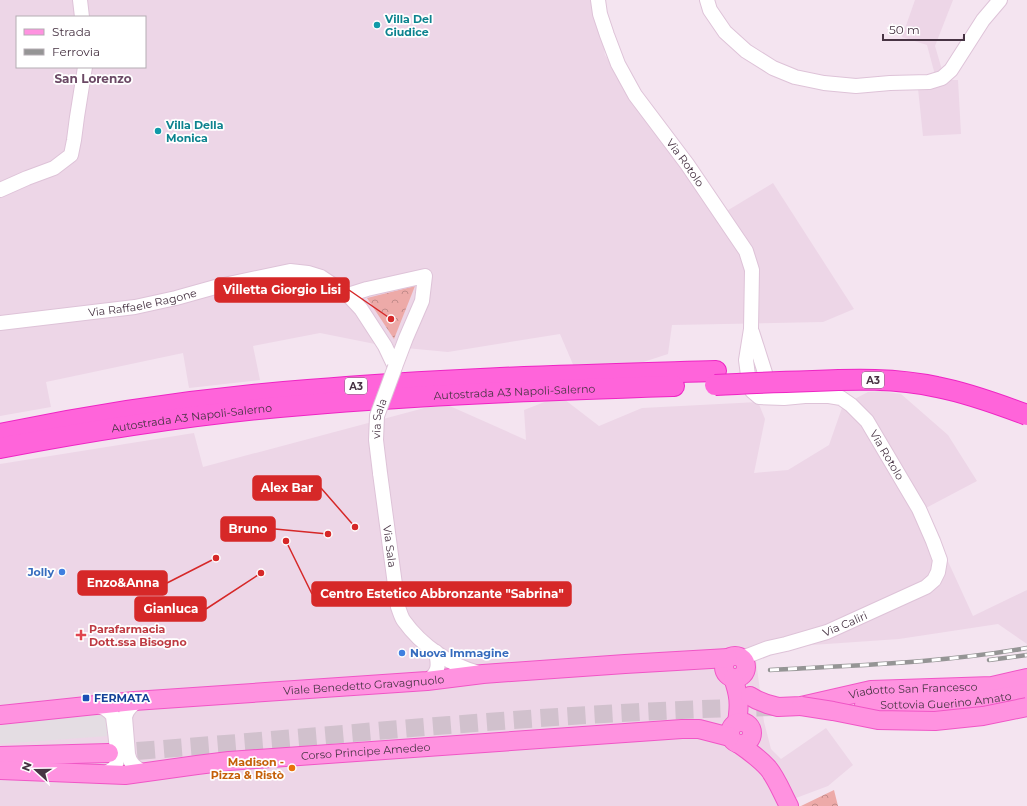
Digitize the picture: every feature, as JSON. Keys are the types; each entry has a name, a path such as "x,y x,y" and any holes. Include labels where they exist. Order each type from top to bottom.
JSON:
{"highway":[{"name":"Autostrada A3 Napoli-Salerno","path":"0,448 136,425 302,405 715,378 830,367 906,368 939,373 970,381 1027,400"},
{"name":"Autostrada A3 Napoli-Salerno","path":"0,434 80,419 189,402 308,390 455,380 715,378 880,380 911,382 936,386 968,394 1027,415"}],"main road":[{"name":"Viale Benedetto Gravagnuolo","path":"0,715 141,700 427,681 483,674 632,664 737,666"},
{"path":"737,666 750,696 752,713 742,734"},
{"path":"737,666 739,713 742,734"},
{"name":"Viadotto San Francesco","path":"750,696 778,707 801,706 871,690 992,686 1027,678"},
{"name":"Sottovia Guerino Amato","path":"864,705 947,704 1027,693"},
{"name":"Viadotto San Francesco","path":"801,706 878,720 935,721 983,716 1027,707"},
{"path":"742,734 768,712 778,707"},
{"name":"Corso Principe Amedeo","path":"0,770 125,775 229,761 698,729 742,734 769,769 789,806"},
{"path":"0,756 109,753"}],"street":[{"path":"80,0 82,16"},
{"name":"Via Rotolo","path":"598,0 606,35 618,64 635,94 687,164 746,251 752,270 751,329 746,360 752,391 759,397 784,398 821,396 841,398 851,405 866,421 919,509 940,560 938,572"},
{"path":"707,0 710,10 725,32 746,51 773,68 795,77 824,83 856,86 890,82 929,82 942,78 951,70 983,20 1000,0"},
{"path":"0,190 54,168 71,155 84,68"},
{"name":"Via Raffaele Ragone","path":"0,323 135,307 176,298 219,286 290,271 308,273 321,277 348,295 361,309 385,346 395,368"},
{"path":"348,295 367,289 425,276 422,301 395,368"},
{"name":"Via Rotolo","path":"751,329 766,376 773,389 784,398"},
{"name":"via Sala","path":"380,473 376,440 377,416 395,368"},
{"name":"Via Sala","path":"380,473 398,607 403,620 413,632 436,652 454,664 483,674"},
{"name":"Via Caliri","path":"737,666 768,648 827,632 926,587 934,580 938,572"},
{"path":"427,681 435,674 437,669 438,659 436,652"},
{"path":"141,700 129,708 125,717 128,754 133,766 142,772"},
{"path":"94,705 104,707 110,711 113,716 118,758 112,770 104,774"}],"shaded area":[{"path":"0,0 596,0 605,55 715,218 773,183 854,309 823,322 672,325 668,354 625,368 575,369 560,334 448,352 385,346 320,333 253,346 260,380 189,388 183,353 46,382 51,407 0,416"},
{"path":"915,0 953,0 935,46 945,80 958,80 961,134 923,136 917,79 935,75 927,45 902,37"},
{"path":"881,391 901,394 948,435 977,481 924,509 973,616 1027,590 1027,644 998,624 899,639 812,645 761,654 756,660 764,722 771,749 781,759 826,728 853,765 828,786 780,804 780,806 0,806 0,464 194,433 203,467 443,403 526,440 524,410 560,396 599,426 642,408 758,402 765,419 754,473 788,470 829,445 843,405 868,392"},
{"path":"99,713 105,718 108,736 0,744 0,722"}],"green space":[{"path":"415,286 394,339 367,298"},
{"path":"834,790 838,806 801,806"}],"tunnel":[{"path":"110,753 526,719 693,709 777,707"}],"railway":[{"path":"770,670 931,660 1027,648"},
{"path":"989,660 1027,655"}],"place":[{"name":"Villa Del Giudice","path":"377,25"},
{"name":"Villa Della Monica","path":"158,131"},
{"name":"Villetta Giorgio Lisi","path":"391,319"},
{"name":"Alex Bar","path":"355,527"},
{"name":"Bruno","path":"328,534"},
{"name":"Centro Estetico Abbronzante \"Sabrina\"","path":"286,541"},
{"name":"Enzo&Anna","path":"216,558"},
{"name":"Jolly","path":"62,572"},
{"name":"Gianluca","path":"261,573"},
{"name":"Parafarmacia Dott.ssa Bisogno","path":"81,635"},
{"name":"Nuova Immagine","path":"402,653"},
{"name":"FERMATA","path":"86,698"},
{"name":"Madison - Pizza & Ristò","path":"292,768"}],"district":[{"name":"San Lorenzo","path":"93,78"}]}
